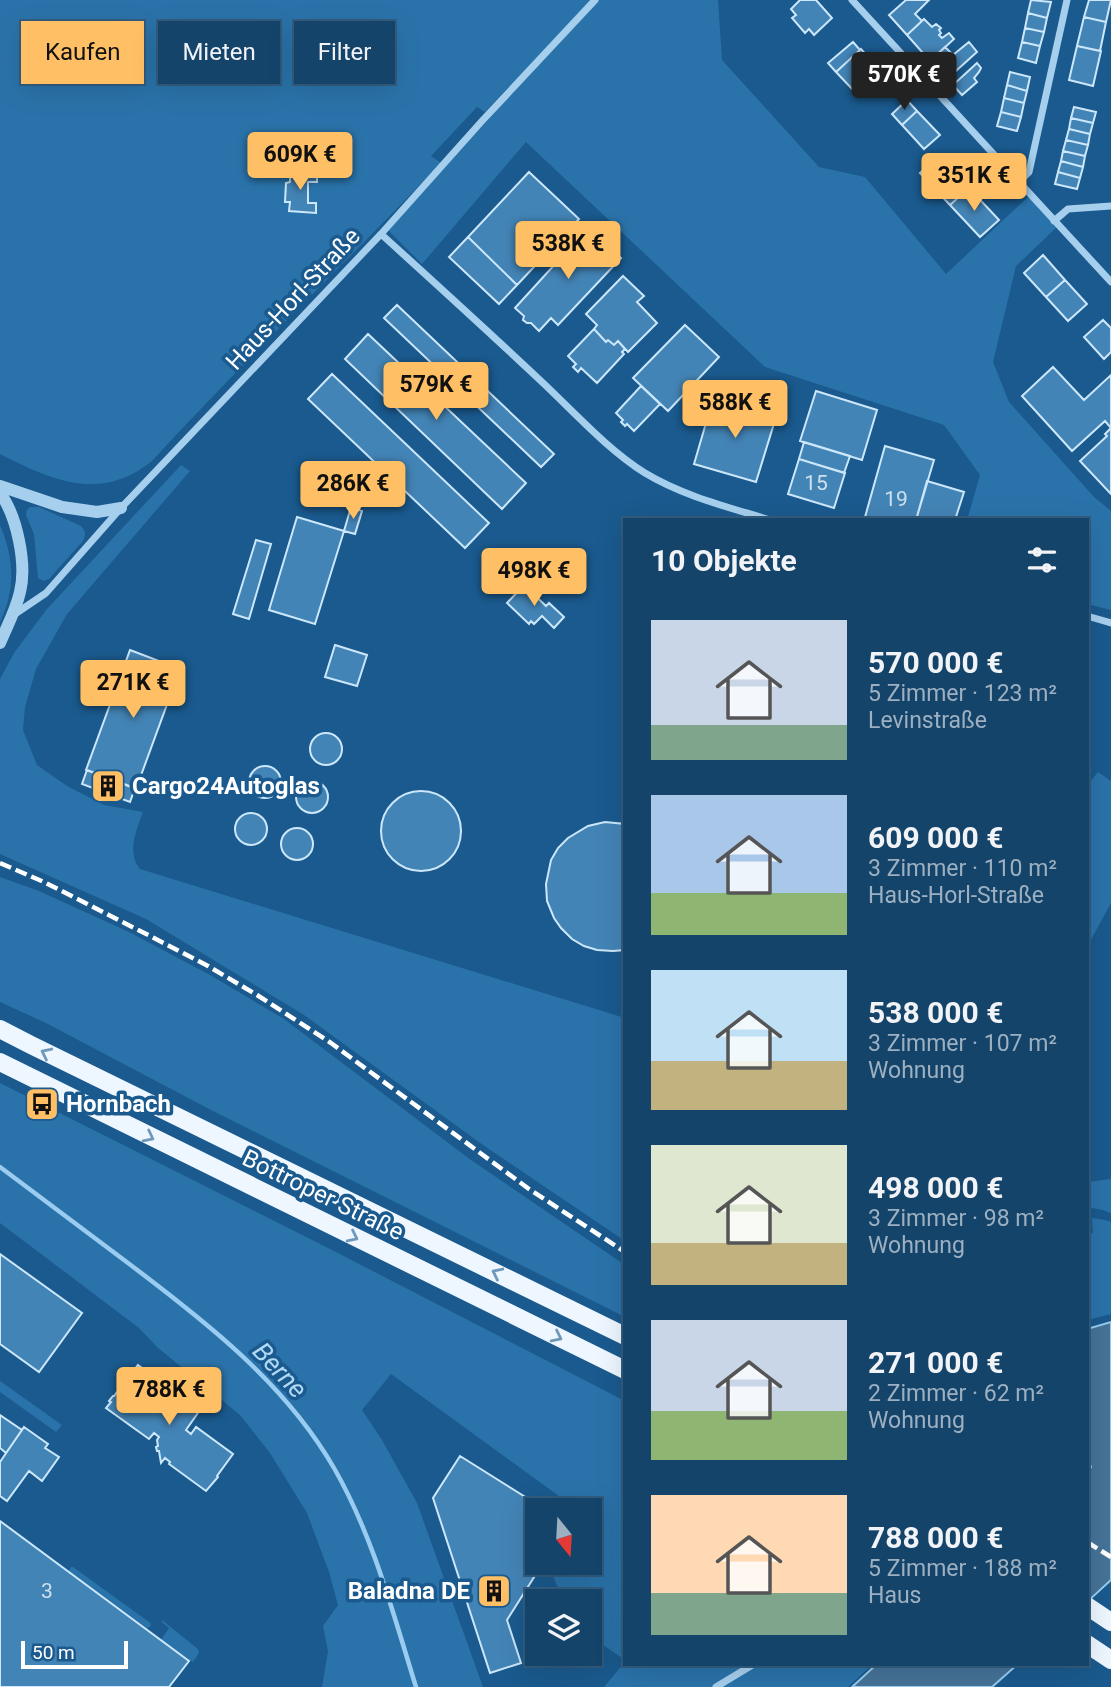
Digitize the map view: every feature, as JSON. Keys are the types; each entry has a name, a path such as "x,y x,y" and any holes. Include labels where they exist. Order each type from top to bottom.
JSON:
{"main road":[{"name":"Bottroper Straße","path":"0,1029 623,1335"},
{"name":"Bottroper Straße","path":"0,1062 623,1369"},
{"path":"1089,1645 1110,1659"}],"street":[{"name":"Haus-Horl-Straße","path":"12,616 46,593 121,508 381,234 595,0"},
{"path":"852,0 1111,282"},
{"path":"1019,182 1029,172 1067,0"},
{"path":"1054,221 1068,209 1111,206"},
{"path":"381,234 628,461 659,481 695,496 764,518"},
{"path":"0,486 61,507 97,512 121,508"},
{"path":"0,494 8,505 16,526 22,568 21,590 0,643"},
{"path":"1089,617 1111,623"},
{"path":"716,1687 751,1666"}],"shaded area":[{"path":"0,0 591,0 485,112 477,107 431,156 441,163 152,461 133,474 95,484 57,479 0,454"},
{"path":"597,0 718,0 722,60 819,167 865,177 946,274 1029,196 1058,226 1016,266 993,362 1009,402 1094,497 1111,511 1111,610 1089,604 1089,518 968,518 980,475 944,425 765,367 526,142 422,264 388,230"},
{"path":"181,465 190,471 67,614 36,669 25,707 23,730 37,765 67,786 104,805 143,812 133,848 140,869 623,1017 623,1240 483,1145 304,1015 146,919 0,854 0,679 14,653 47,609"},
{"path":"30,507 39,507 81,526 85,533 83,541 49,579 44,581 38,578 34,534 26,515"},
{"path":"0,525 8,549 11,586 0,622"},
{"path":"1098,772 1111,781 1111,903 1089,943 1089,783"},
{"path":"0,877 39,891 129,932 210,975 284,1019 471,1160 623,1264 623,1316 211,1110 46,1023 0,1002"},
{"path":"0,1083 623,1400 623,1659 602,1644 602,1589 558,1589 553,1575 602,1575 602,1498 562,1498 391,1374 362,1410 417,1503 483,1687 322,1687 328,1651 323,1626 338,1605 307,1513 270,1453 240,1415 157,1347 139,1328 0,1223"},
{"path":"1111,1179 1111,1213 1089,1207 1089,1182"},
{"path":"1092,1218 1111,1222 1111,1314 1089,1320 1089,1234 1093,1233"},
{"path":"1111,1322 1111,1580 1089,1600 1091,1467 1089,1328"},
{"path":"0,1381 62,1425 56,1432 0,1392"},
{"path":"71,1567 149,1622 150,1627 147,1628 69,1571"},
{"path":"162,1620 198,1649 199,1653 193,1662 161,1640 169,1628"},
{"path":"623,1664 871,1666 848,1687 604,1687"},
{"path":"875,1666 1016,1666 992,1687 852,1687"}],"building":[{"path":"800,0 816,0 832,18 814,35 809,29 805,33 792,18 796,15 791,9"},
{"path":"906,0 929,0 915,14 922,21 907,35 889,15"},
{"path":"1031,0 1051,2 1047,18 1028,13"},
{"path":"1089,0 1111,0 1106,22 1084,17"},
{"path":"1028,13 1047,18 1044,32 1025,28"},
{"path":"1084,17 1106,22 1100,51 1077,46"},
{"path":"924,19 932,27 936,24 941,28 939,35 942,38 949,33 954,39 930,61 907,35"},
{"path":"1025,28 1044,32 1040,46 1022,42"},
{"path":"853,42 860,50 836,72 828,63"},
{"path":"969,42 977,52 947,79 930,61 945,47 953,55"},
{"path":"1022,42 1040,46 1036,63 1018,58"},
{"path":"1077,46 1101,51 1093,86 1069,80"},
{"path":"861,49 879,70 855,92 836,72"},
{"path":"977,63 981,68 974,78 977,82 962,95 953,85"},
{"path":"1010,72 1030,77 1027,91 1007,85"},
{"path":"1007,85 1027,91 1024,103 1004,98"},
{"path":"1004,98 1024,103 1021,117 1001,112"},
{"path":"907,100 917,111 902,125 892,114"},
{"path":"1074,107 1096,112 1093,123 1071,118"},
{"path":"917,111 940,135 924,149 902,125"},
{"path":"1001,112 1021,117 1017,131 997,126"},
{"path":"1071,118 1093,123 1090,134 1069,129"},
{"path":"1069,129 1090,134 1088,145 1066,140"},
{"path":"1066,140 1088,145 1085,156 1063,151"},
{"path":"1063,151 1085,156 1083,167 1061,161"},
{"path":"939,155 969,188 950,205 920,173"},
{"path":"1061,161 1083,167 1080,178 1058,172"},
{"path":"317,172 317,182 308,182 308,203 316,203 316,213 289,211 290,202 285,202 286,183 290,182 290,173"},
{"path":"529,172 579,219 517,285 468,237"},
{"path":"1058,172 1080,178 1077,189 1055,184"},
{"path":"969,188 999,220 980,237 950,205"},
{"path":"588,228 621,258 558,325 551,318 539,331 523,320 524,316 515,308"},
{"path":"468,237 517,285 499,304 449,257"},
{"path":"1043,255 1065,280 1046,297 1024,273"},
{"path":"623,276 644,296 637,302 657,323 628,352 618,341 614,345 608,340 606,342 594,329 597,325 586,314"},
{"path":"1065,280 1087,304 1068,321 1046,297"},
{"path":"397,305 554,454 541,467 384,318"},
{"path":"1103,320 1111,328 1111,352 1104,359 1084,337"},
{"path":"685,325 719,357 668,411 633,378"},
{"path":"594,329 606,342 608,340 614,345 618,341 625,349 622,352 624,354 597,383 581,368 578,372 573,367 576,364 568,356"},
{"path":"368,334 526,483 502,509 345,359"},
{"path":"1053,367 1084,400 1111,375 1111,428 1105,421 1072,451 1022,396"},
{"path":"332,374 489,523 465,548 308,399"},
{"path":"641,386 660,404 634,431 621,422 623,420 616,413"},
{"path":"816,391 877,410 862,460 800,441"},
{"path":"713,399 776,417 756,482 694,464"},
{"path":"1111,428 1111,494 1080,461 1107,436 1105,434"},
{"path":"804,442 850,456 844,473 799,459"},
{"path":"885,446 934,460 917,518 865,517"},
{"path":"799,459 845,473 834,508 788,494"},
{"path":"927,481 964,492 956,518 917,518"},
{"path":"351,507 362,511 355,534 344,531"},
{"path":"297,517 344,531 315,624 269,610"},
{"path":"256,540 271,544 249,619 233,614"},
{"path":"524,585 546,606 549,603 564,617 554,628 542,616 534,624 531,621 529,624 507,603"},
{"path":"335,645 367,655 357,686 325,677"},
{"path":"130,650 180,669 136,789 86,770"},
{"path":"326,733 337,738 342,749 337,760 326,765 315,760 310,749 315,738"},
{"path":"265,766 276,771 281,782 276,793 265,798 254,793 249,782 254,771"},
{"name":"Cargo24Autoglas","path":"87,770 135,788 130,802 82,784"},
{"path":"312,781 323,786 328,797 323,808 312,813 301,808 296,797 301,786"},
{"path":"421,791 436,794 449,803 458,816 461,831 458,846 449,859 436,868 421,871 406,868 393,859 384,846 381,831 384,816 393,803 406,794"},
{"path":"251,813 262,818 267,829 262,840 251,845 240,840 235,829 240,818"},
{"path":"605,822 623,824 623,950 597,950 572,939 554,918 547,901 546,884 551,860 568,838 588,826"},
{"path":"297,828 308,833 313,844 308,855 297,860 286,855 281,844 286,833"},
{"path":"0,1254 82,1313 39,1372 0,1344"},
{"path":"138,1365 181,1396 176,1403 181,1407 186,1400 200,1410 186,1430 191,1434 196,1427 233,1454 206,1491 169,1464 165,1458 161,1463 156,1447 159,1437 154,1433 149,1439 106,1408"},
{"path":"0,1415 22,1430 6,1453 0,1448"},
{"path":"24,1427 48,1444 45,1448 59,1457 42,1481 29,1471 7,1501 0,1496 0,1462"},
{"name":"Baladna DE","path":"460,1456 527,1498 525,1575 535,1575 507,1620 521,1663 490,1673 433,1498"},
{"path":"0,1521 189,1661 169,1687 0,1687"}],"waterway":[{"name":"Berne","path":"0,1167 214,1331 242,1355 292,1408 334,1468 360,1520 381,1575 416,1687"}],"railway":[{"path":"0,863 44,882 154,938 257,995 331,1043 529,1189 623,1251"},
{"path":"1089,1543 1111,1557"}],"place":[{"name":"Cargo24Autoglas","path":"108,786"},
{"name":"Hornbach","path":"42,1104"},
{"name":"Baladna DE","path":"494,1591"}]}
